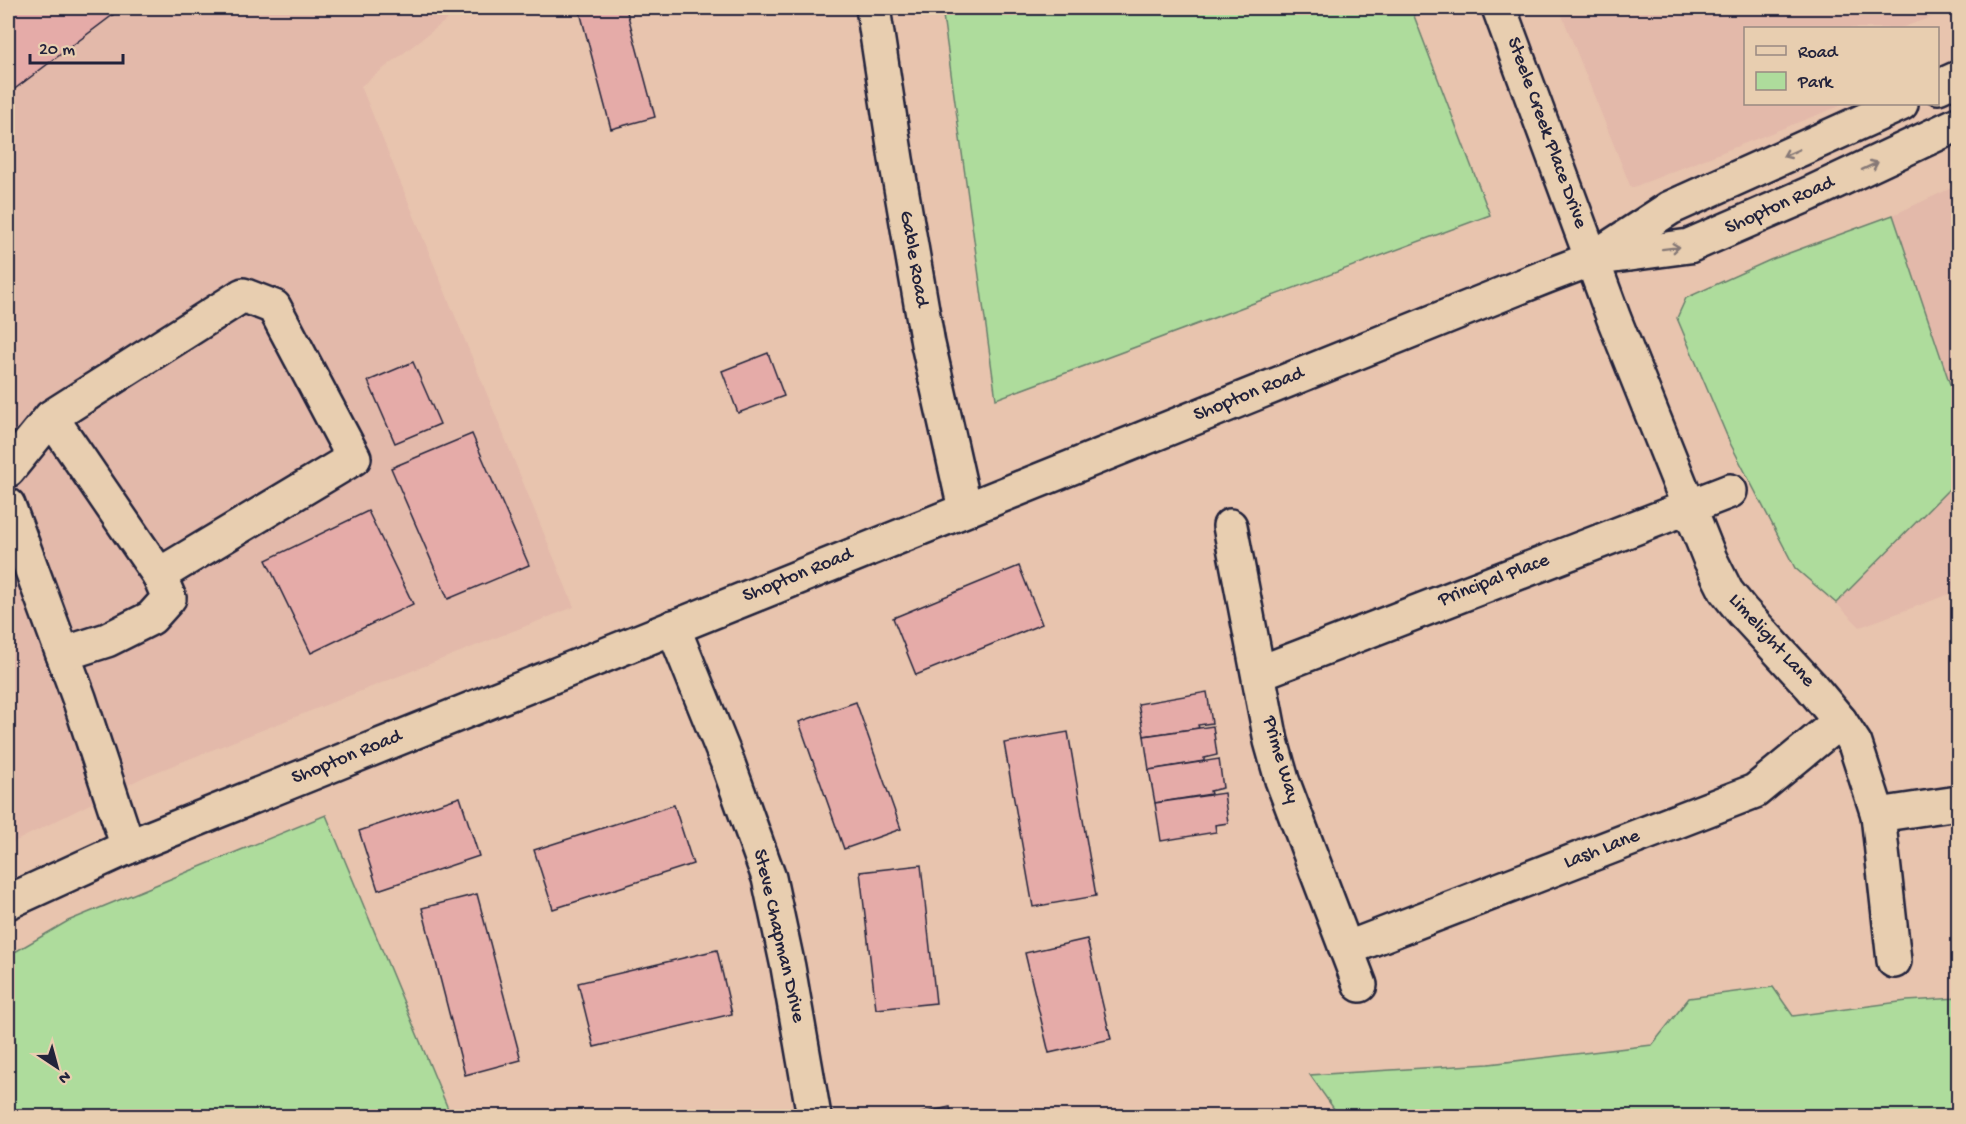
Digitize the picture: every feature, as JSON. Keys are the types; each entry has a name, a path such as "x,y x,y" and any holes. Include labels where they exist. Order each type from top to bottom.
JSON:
{"street":[{"name":"Gable Road","path":"873,8 928,344 965,509"},
{"name":"Steele Creek Place Drive","path":"1499,8 1592,260"},
{"path":"1939,87 1959,78"},
{"name":"Shopton Road","path":"8,902 128,847 965,509 1592,260 1670,208 1899,105"},
{"name":"Shopton Road","path":"1592,260 1689,246 1809,194 1959,124"},
{"name":"Limelight Lane","path":"1592,260 1710,558 1726,591 1810,685 1840,721 1855,744 1878,815 1894,961"},
{"path":"8,470 51,417 243,295 274,307 354,458 159,575"},
{"path":"51,417 159,575 169,598 151,618 107,640 63,654"},
{"name":"Principal Place","path":"1259,673 1730,490"},
{"path":"8,505 63,654 128,847"},
{"name":"Prime Way","path":"1230,526 1271,741 1282,780 1360,985"},
{"name":"Steve Chapman Drive","path":"673,627 769,878 803,1045 813,1116"},
{"name":"Lash Lane","path":"1346,949 1755,790 1840,721"},
{"path":"1878,815 1959,803"}],"shaded area":[{"path":"8,8 462,8 361,86 574,607 146,776 8,845"},
{"path":"1559,8 1956,8 1904,27 1744,27 1744,105 1840,106 1631,188"},
{"path":"1958,185 1958,408 1893,215"},
{"path":"1958,480 1958,591 1860,627 1836,603"}],"green space":[{"path":"942,8 1411,8 1490,215 996,399"},
{"path":"1893,215 1958,408 1958,480 1836,603 1795,568 1730,443 1677,318 1686,298 1770,260"},
{"path":"326,815 451,1116 8,1116 8,956 68,921"},
{"path":"1773,987 1793,1016 1907,1001 1958,998 1958,1116 1339,1116 1310,1075 1489,1064 1652,1045 1689,998"}],"building":[{"path":"8,8 122,8 8,94"},
{"path":"579,8 626,8 655,117 611,129"},
{"path":"768,353 784,396 738,413 722,371"},
{"path":"413,362 440,424 395,443 368,381"},
{"path":"472,434 529,565 448,599 391,468"},
{"path":"368,511 413,604 311,653 266,560"},
{"path":"1019,566 1042,624 916,675 893,618"},
{"path":"1207,692 1212,723 1198,725 1199,728 1144,736 1138,704"},
{"path":"856,702 901,829 844,849 799,722"},
{"path":"1213,726 1217,755 1204,758 1204,761 1149,770 1144,736"},
{"path":"1068,732 1096,896 1033,907 1004,743"},
{"path":"1219,759 1223,788 1210,791 1211,794 1155,803 1149,770"},
{"path":"1224,793 1228,823 1215,825 1216,832 1161,841 1155,803"},
{"path":"460,797 479,856 378,890 359,831"},
{"path":"674,805 693,864 553,909 534,850"},
{"path":"921,865 936,1003 876,1009 860,872"},
{"path":"477,894 521,1060 465,1075 422,908"},
{"path":"1087,939 1111,1039 1049,1053 1025,953"},
{"path":"717,950 732,1014 594,1047 578,983"},
{"path":"950,1107 952,1116 910,1116"}]}
